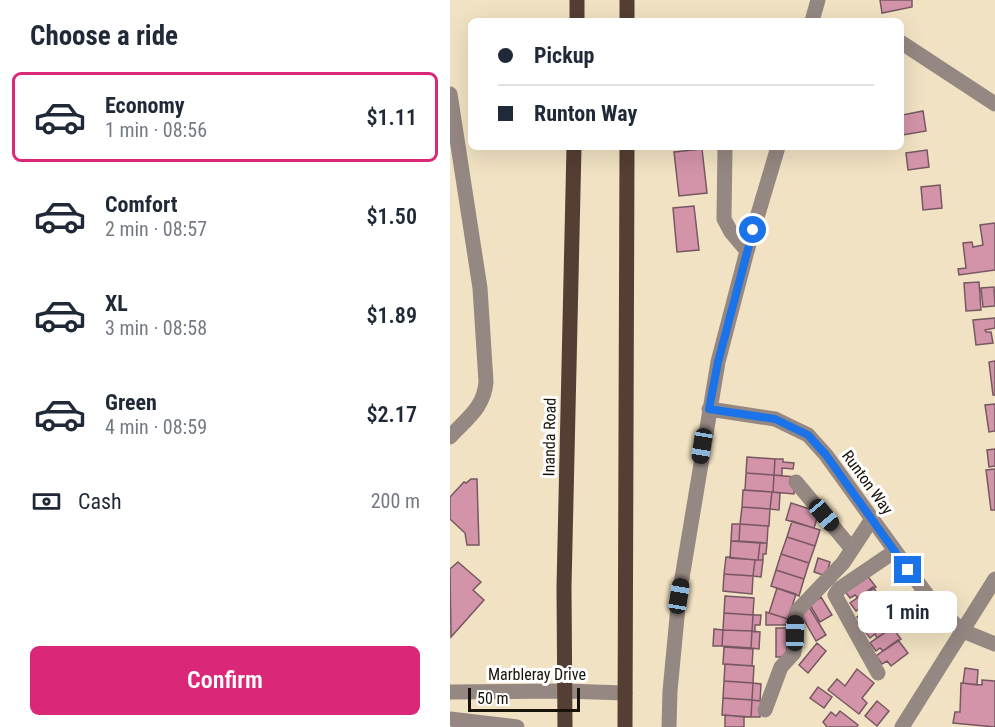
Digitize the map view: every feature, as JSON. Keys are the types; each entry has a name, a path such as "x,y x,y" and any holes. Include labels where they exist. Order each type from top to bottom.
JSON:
{"main road":[{"path":"577,0 577,18"},
{"path":"627,0 627,18"},
{"name":"Inanda Road","path":"565,727 564,575 574,150"},
{"path":"625,727 627,150"}],"street":[{"path":"813,18 818,0"},
{"path":"904,44 995,104"},
{"path":"450,94 480,288 486,382 485,395 477,409 450,437"},
{"path":"725,150 724,219 731,232 747,251"},
{"path":"669,727 679,596 709,409 718,362 747,251 777,150"},
{"name":"Runton Way","path":"709,409 775,419 808,435 826,455 935,606 963,631 995,644"},
{"path":"796,482 852,549"},
{"path":"765,710 782,667 794,653 797,611 836,570 873,519"},
{"path":"878,673 836,595 839,590 895,551"},
{"path":"902,727 995,579"},
{"name":"Marbleray Drive","path":"450,692 625,693"},
{"path":"450,719 517,727"}],"building":[{"path":"880,0 912,0 912,7 882,13"},
{"path":"923,111 926,131 904,135 904,115"},
{"path":"702,150 707,193 679,196 674,152"},
{"path":"927,150 929,167 908,170 906,153"},
{"path":"940,185 942,208 923,210 921,187"},
{"path":"694,206 699,250 677,252 673,208"},
{"path":"995,223 995,270 959,275 958,269 966,268 963,243 972,242 973,247 983,245 980,225"},
{"path":"979,282 981,310 966,311 964,283"},
{"path":"994,287 995,306 983,307 981,288"},
{"path":"995,318 995,328 985,330 991,332 993,343 976,345 973,320"},
{"path":"995,361 995,395 993,395 989,362"},
{"path":"995,404 995,431 989,432 985,405"},
{"path":"995,449 995,466 989,467 987,450"},
{"path":"747,457 775,459 774,475 746,473"},
{"path":"775,459 794,463 793,469 782,468 782,476 774,475"},
{"path":"995,469 995,510 991,510 986,470"},
{"path":"746,473 774,475 773,492 745,490"},
{"path":"774,475 795,477 794,494 773,492"},
{"path":"477,479 479,545 467,545 465,533 450,519 450,497 464,482"},
{"path":"743,490 772,492 770,509 742,507"},
{"path":"772,492 780,493 779,510 770,509"},
{"path":"791,503 819,512 814,528 786,520"},
{"path":"742,507 770,509 769,526 740,524"},
{"path":"792,521 820,530 815,546 787,537"},
{"path":"732,524 740,524 739,541 731,541"},
{"path":"740,524 768,526 767,543 739,541"},
{"path":"787,537 815,546 809,563 781,554"},
{"path":"731,541 760,543 758,560 730,558"},
{"path":"760,543 767,543 763,560 758,560"},
{"path":"781,554 809,563 804,579 776,570"},
{"path":"726,557 755,560 753,576 724,574"},
{"path":"818,558 830,562 826,576 814,572"},
{"path":"755,560 763,560 761,577 753,576"},
{"path":"458,562 481,582 473,590 484,600 451,637 450,569"},
{"path":"776,570 804,579 799,596 771,586"},
{"path":"724,574 753,576 752,594 723,591"},
{"path":"866,574 876,587 858,598 855,595 850,598 844,590"},
{"path":"873,587 882,600 864,611 861,608 856,611 850,603"},
{"path":"777,588 796,594 788,619 769,613"},
{"path":"725,596 754,598 753,615 724,613"},
{"path":"821,597 832,615 820,622 810,605"},
{"path":"879,601 889,613 871,624 868,621 863,624 857,617"},
{"path":"809,607 826,635 816,641 800,613"},
{"path":"766,612 788,619 786,625 766,625"},
{"path":"724,613 753,615 752,631 723,630"},
{"path":"886,614 895,626 877,638 875,634 870,638 863,629"},
{"path":"753,615 761,615 760,625 755,625 755,632 752,631"},
{"path":"892,627 901,639 883,651 880,648 876,651 870,643"},
{"path":"776,628 786,628 787,657 776,657"},
{"path":"714,629 723,630 722,646 713,646"},
{"path":"723,630 752,631 751,648 722,646"},
{"path":"752,631 760,632 759,649 751,648"},
{"path":"898,640 908,653 891,666 887,661 882,664 876,656"},
{"path":"817,643 826,651 808,673 799,665"},
{"path":"724,647 753,649 752,666 723,664"},
{"path":"725,664 754,666 753,683 724,681"},
{"path":"965,668 978,670 977,685 963,683"},
{"path":"857,669 874,683 862,698 867,703 859,714 828,690 837,679 845,686"},
{"path":"982,680 995,681 995,727 953,723 955,712 960,712 961,683 982,685"},
{"path":"724,681 753,683 752,700 723,698"},
{"path":"753,683 761,684 760,701 752,700"},
{"path":"818,687 832,697 824,708 810,698"},
{"path":"723,698 752,700 751,717 722,715"},
{"path":"752,700 761,701 760,717 751,717"},
{"path":"877,701 889,711 877,726 865,716"},
{"path":"840,711 858,725 857,727 827,727 823,722 831,712 836,716"},
{"path":"725,715 744,717 744,727 725,727"}],"route":[{"path":"753,230 718,362 709,409 775,419 808,435 826,455 908,570"}]}
